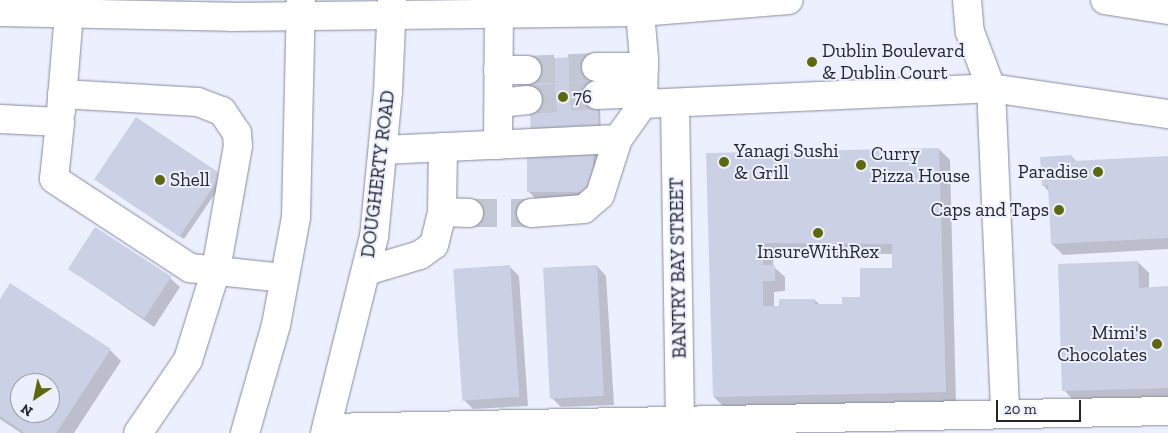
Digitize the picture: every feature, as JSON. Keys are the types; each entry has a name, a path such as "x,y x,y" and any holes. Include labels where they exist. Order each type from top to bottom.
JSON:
{"main road":[{"path":"0,12 69,13 392,7 499,12 640,12 789,0"},
{"path":"967,0 970,32 991,88 1006,414"},
{"path":"1106,0 1168,10"},
{"name":"DOUGHERTY ROAD","path":"326,430 374,237 383,150 392,7"},
{"path":"245,433 276,325 296,217 301,8"},
{"path":"498,144 499,12"},
{"path":"531,213 584,209 600,195 611,170 618,139 644,88 640,12"},
{"path":"69,13 54,179 190,268 284,278"},
{"path":"596,67 675,104 991,88 1168,114"},
{"path":"498,70 527,70"},
{"path":"597,96 644,88"},
{"path":"62,94 211,104 231,121 238,146 216,270 188,360 138,433"},
{"path":"499,103 528,100"},
{"name":"BANTRY BAY STREET","path":"675,104 680,427"},
{"path":"0,119 60,122"},
{"path":"383,150 618,139"},
{"path":"366,270 420,255 434,245 442,212 443,147"},
{"path":"442,212 469,213"},
{"path":"326,430 680,427 1006,414 1168,411"}],"building":[{"path":"595,56 599,131 531,134 527,60"},
{"path":"136,117 221,175 179,237 94,179"},
{"path":"527,147 593,147 593,192 527,192"},
{"path":"939,148 946,392 713,397 706,153","holes":["763,243 892,244 892,268 860,268 860,297 842,297 842,304 815,304 815,299 779,299 779,306 763,306 763,281 775,281 775,265 763,265"]},
{"path":"1072,155 1073,161 1168,156 1168,238 1051,244 1048,185 1042,186 1040,157"},
{"path":"95,227 171,277 144,318 68,269"},
{"path":"1138,261 1139,288 1168,286 1168,388 1062,391 1058,264"},
{"path":"510,265 519,397 462,401 453,269"},
{"path":"597,265 604,396 550,399 543,268"},
{"path":"10,283 111,349 56,433 25,433 10,423 60,423 60,373 10,373 10,423 0,416 0,299"}],"tunnel":[{"path":"527,70 596,67"},
{"path":"528,100 597,95"},
{"path":"469,213 531,213"}],"place":[{"name":"Dublin Boulevard & Dublin Court","path":"812,62"},
{"name":"76","path":"563,97"},
{"name":"Yanagi Sushi & Grill","path":"724,162"},
{"name":"Curry Pizza House","path":"861,165"},
{"name":"Paradise","path":"1098,172"},
{"name":"Shell","path":"160,180"},
{"name":"Caps and Taps","path":"1059,210"},
{"name":"InsureWithRex","path":"818,233"},
{"name":"Mimi's Chocolates","path":"1157,344"}]}
